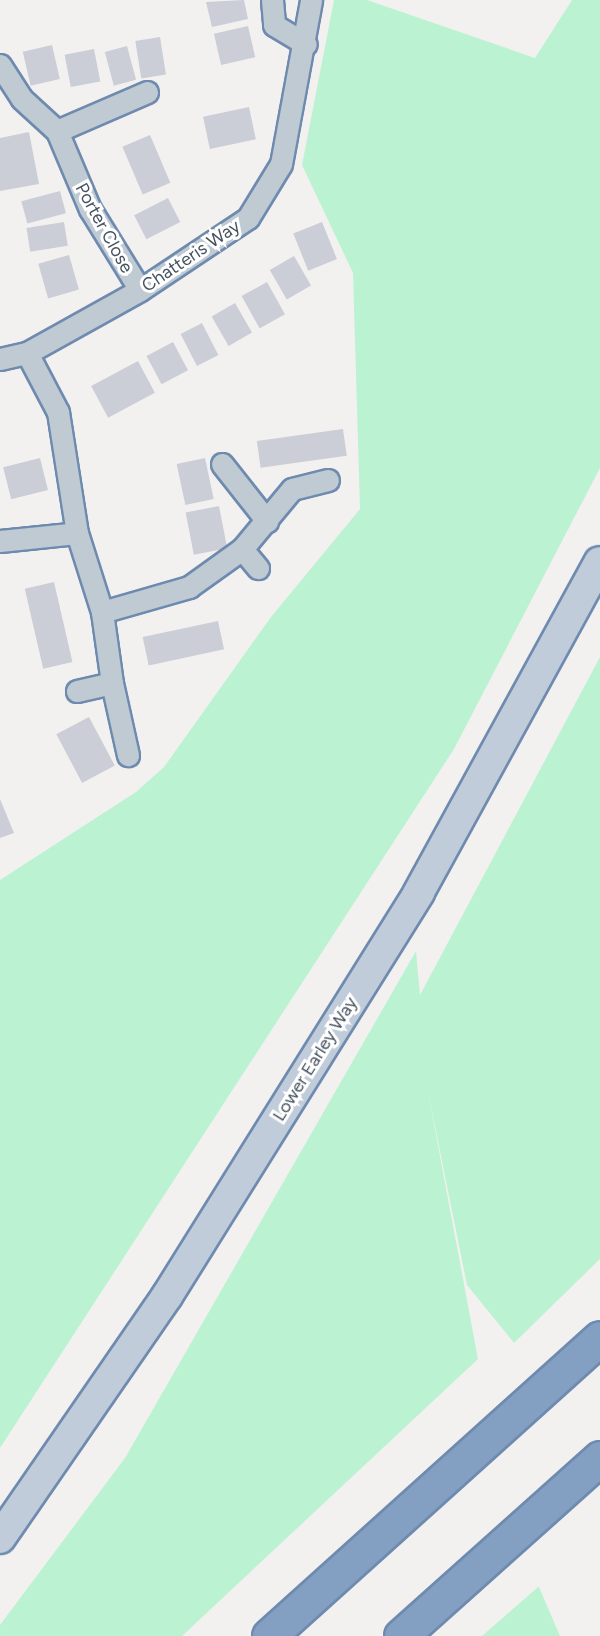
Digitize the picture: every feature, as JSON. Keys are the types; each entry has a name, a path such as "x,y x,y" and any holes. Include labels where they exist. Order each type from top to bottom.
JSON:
{"highway":[{"path":"269,1636 600,1338"},
{"path":"401,1636 600,1458"}],"main road":[{"name":"Lower Earley Way","path":"0,1538 167,1296 419,892 600,562"}],"street":[{"path":"272,0 274,25 306,44"},
{"name":"Chatteris Way","path":"0,359 27,353 140,291 248,218 281,164 306,44 311,0"},
{"name":"Porter Close","path":"0,65 22,99 57,131 90,209 140,291"},
{"path":"57,131 147,92"},
{"path":"27,353 58,412 77,533 102,612 112,683 128,755"},
{"path":"222,464 267,521"},
{"path":"102,612 189,587 242,549 292,489 328,480"},
{"path":"0,542 77,533"},
{"path":"242,549 258,568"},
{"path":"77,692 112,683"}],"green space":[{"path":"334,0 367,0 535,58 572,0 600,0 600,468 454,749 0,1448 0,880 136,792 164,767 271,617 360,509 353,273 302,165"},
{"path":"600,657 600,1259 514,1343 467,1285 428,1092 478,1359 182,1636 0,1636 0,1625 125,1458 416,951 420,995"},
{"path":"538,1587 560,1636 482,1636"}],"building":[{"path":"244,0 248,19 212,27 206,2"},
{"path":"248,26 255,57 221,65 214,34"},
{"path":"160,37 166,75 141,78 135,41"},
{"path":"52,45 60,79 31,86 23,52"},
{"path":"127,46 136,80 114,86 105,52"},
{"path":"94,49 100,81 71,87 65,55"},
{"path":"249,107 256,139 210,149 203,117"},
{"path":"29,132 39,184 0,191 0,138"},
{"path":"150,135 170,183 143,195 122,147"},
{"path":"60,191 66,213 27,224 21,201"},
{"path":"168,198 180,222 146,239 134,215"},
{"path":"64,222 68,246 30,252 26,228"},
{"path":"322,222 337,259 308,271 293,234"},
{"path":"69,255 79,290 48,298 38,264"},
{"path":"294,256 311,285 287,299 270,270"},
{"path":"267,282 285,314 260,328 242,296"},
{"path":"235,303 252,332 229,346 212,316"},
{"path":"202,323 218,355 197,366 181,334"},
{"path":"173,342 188,370 162,384 147,356"},
{"path":"138,361 155,393 108,418 91,386"},
{"path":"343,429 347,456 261,468 257,441"},
{"path":"40,458 48,490 11,499 3,467"},
{"path":"205,458 214,499 185,505 177,464"},
{"path":"219,506 227,548 194,555 186,512"},
{"path":"54,582 72,662 43,669 25,589"},
{"path":"218,621 224,649 149,665 143,637"},
{"path":"89,717 115,766 82,783 56,734"},
{"path":"0,799 14,833 0,838"}]}
